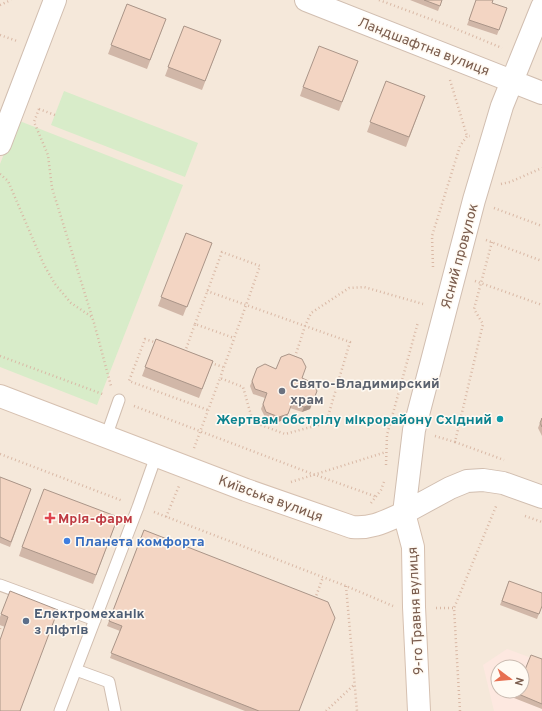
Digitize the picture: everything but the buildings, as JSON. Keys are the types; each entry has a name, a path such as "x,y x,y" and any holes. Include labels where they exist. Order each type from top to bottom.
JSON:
{"street":[{"path":"0,144 55,0"},
{"name":"Ландшафтна вулиця","path":"306,0 440,52 516,71 542,93"},
{"name":"Ясний провулок","path":"404,513 414,430 475,195 502,106 542,7"},
{"name":"Київська вулиця","path":"0,396 246,490 352,527 364,528 380,524 450,488 467,481 483,480 503,483 542,497"},
{"name":"9-го Травня вулиця","path":"404,513 413,547 419,711"}],"lane":[{"path":"106,436 117,399"},
{"path":"60,711 156,456"},
{"path":"0,585 94,620"},
{"path":"76,670 108,682 115,711"}],"path":[{"path":"0,5 12,0"},
{"path":"379,0 504,48 516,71"},
{"path":"440,52 459,106 467,136"},
{"path":"39,109 34,122 48,155 52,188 117,399"},
{"path":"431,273 433,266 432,236 460,146 467,136 494,132"},
{"path":"475,195 542,168"},
{"path":"0,174 8,181 44,265 55,284 71,303 92,317"},
{"path":"475,195 542,226"},
{"path":"465,232 542,261"},
{"path":"455,442 483,324 474,309 492,242"},
{"path":"166,517 187,468 260,266 222,252 184,353 191,356"},
{"path":"454,273 542,306"},
{"path":"294,358 311,313 349,288 364,287 423,304"},
{"path":"207,291 350,342 326,423 285,434 253,422 243,387 220,378"},
{"path":"421,311 424,298"},
{"path":"386,467 387,435 419,319"},
{"path":"195,324 234,338"},
{"path":"158,344 145,339 129,381 208,410"},
{"path":"0,356 117,399 314,475 377,497 385,480"},
{"path":"210,363 223,367"},
{"path":"390,422 455,442 511,462 497,505 454,608 460,711"},
{"path":"286,483 386,452"},
{"path":"0,454 323,577 391,605 414,607"},
{"path":"314,602 323,577"},
{"path":"346,586 357,711"},
{"path":"0,629 2,625"},
{"path":"326,711 355,684"}],"shaded area":[{"path":"0,0 542,0 542,711 0,711"},
{"path":"507,649 542,662 542,711 494,711 491,699 530,699 530,659 492,659"},
{"path":"490,660 490,694 483,665"}],"green space":[{"path":"64,91 198,143 185,177 51,125"},
{"path":"17,120 183,185 97,405 0,367 0,164"}],"place":[{"name":"Свято-Владимирский храм","path":"282,391"},
{"name":"Жертвам обстрілу мікрорайону Східний","path":"500,419"},
{"name":"Мрія-фарм","path":"50,518"},
{"name":"Планета комфорта","path":"67,541"},
{"name":"Електромеханік з ліфтів","path":"26,621"}]}
